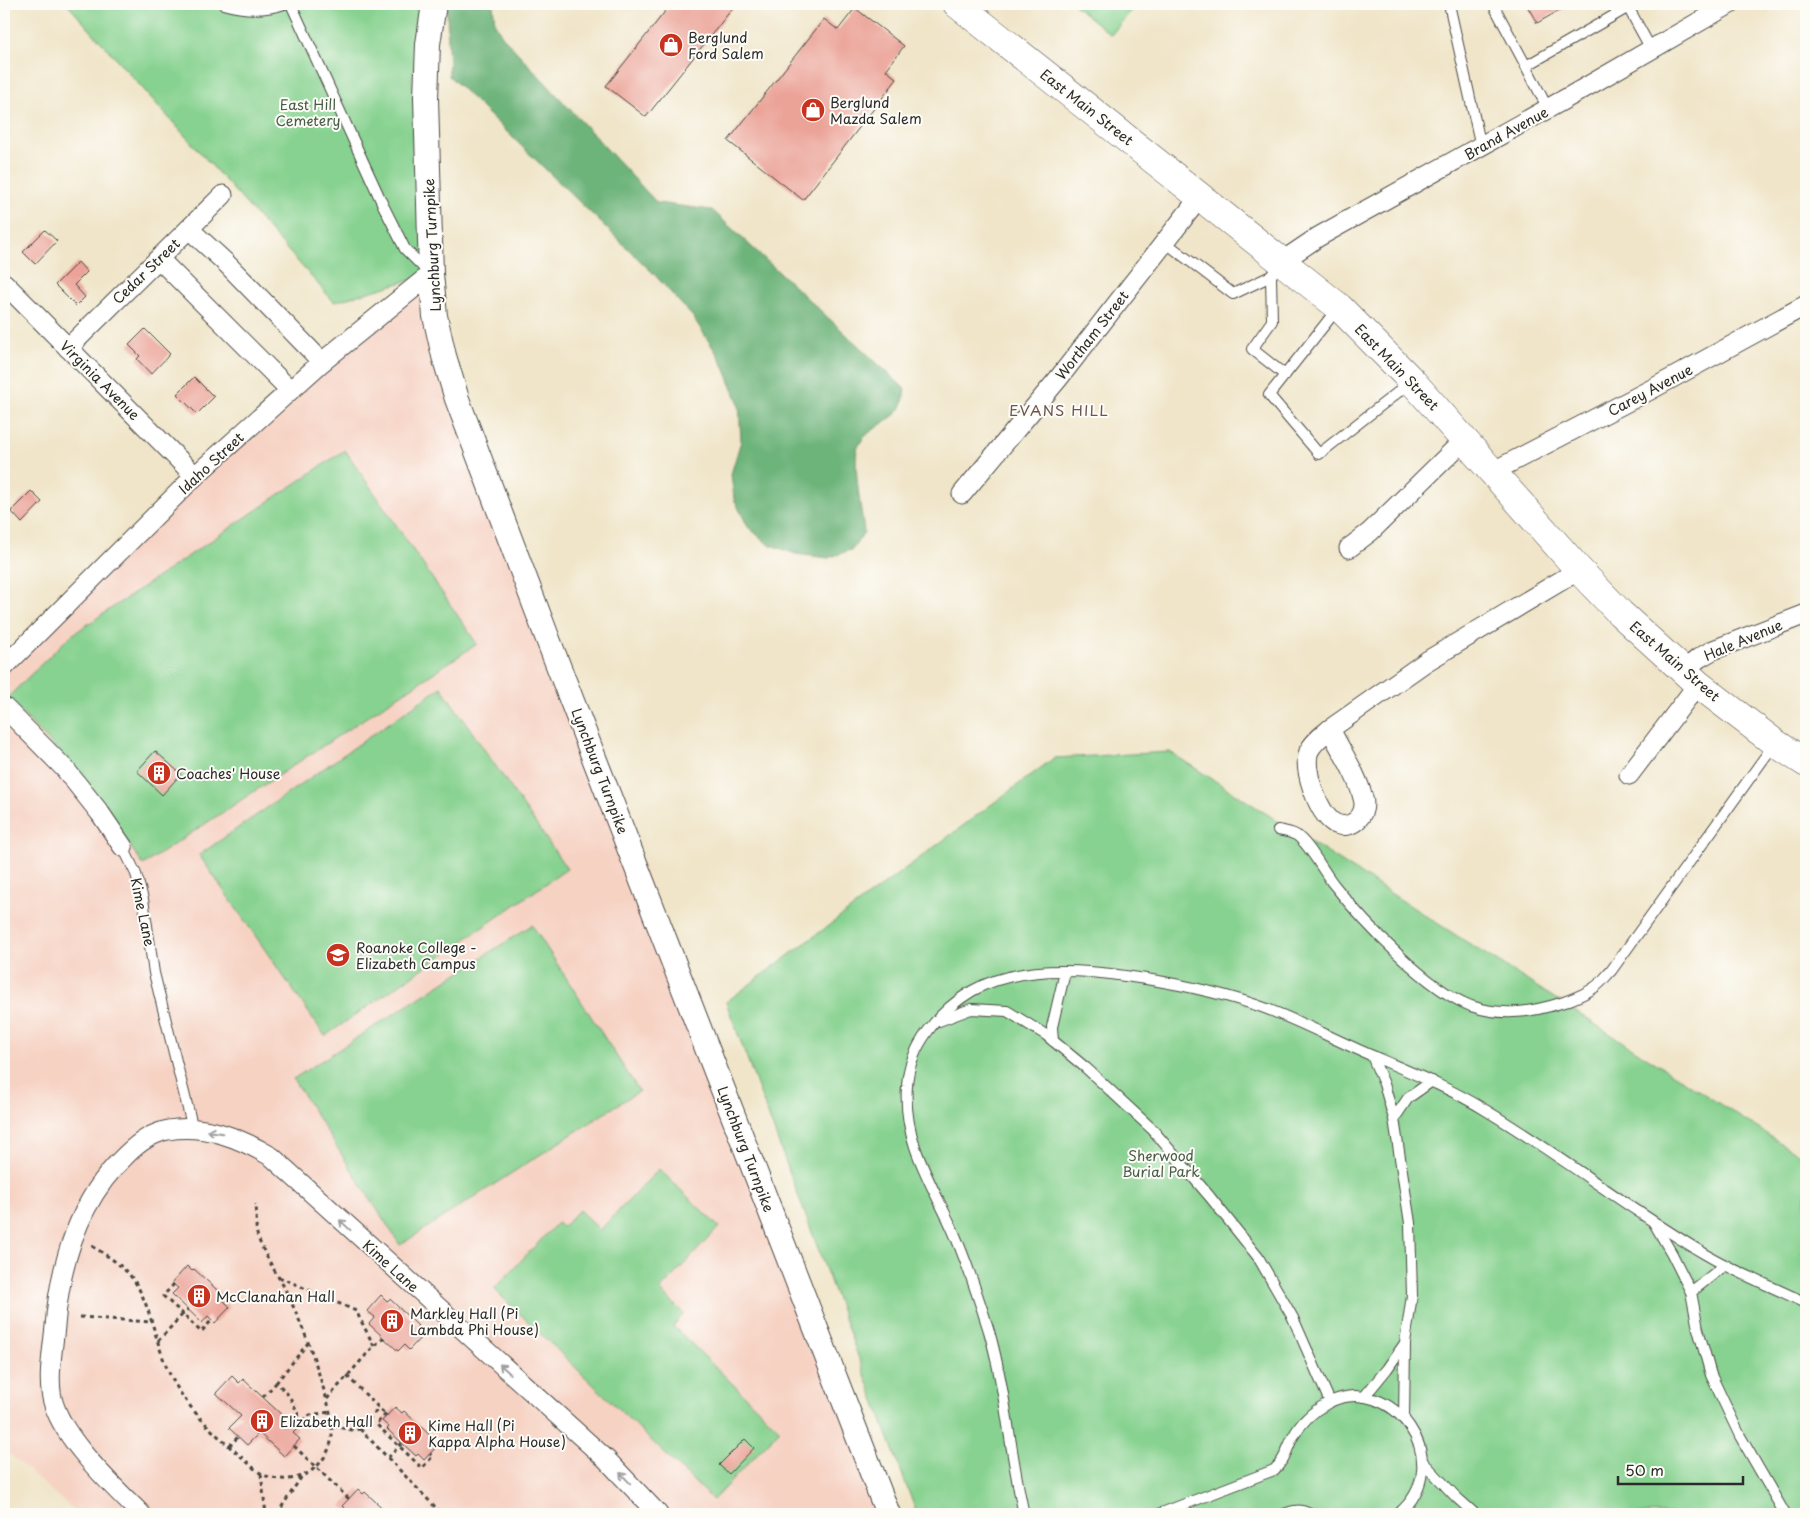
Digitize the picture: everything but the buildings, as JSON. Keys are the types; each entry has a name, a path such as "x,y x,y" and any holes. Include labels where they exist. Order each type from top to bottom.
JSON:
{"main road":[{"name":"East Main Street","path":"957,4 1200,197 1276,269 1338,307 1412,381 1579,570 1620,613 1691,678 1775,743 1806,763"}],"street":[{"name":"Lynchburg Turnpike","path":"434,4 428,44 426,98 431,274 435,316 444,356 457,399 888,1514"},
{"name":"Brand Avenue","path":"1276,269 1318,236 1548,109 1730,4"},
{"name":"Cedar Street","path":"68,348 224,195"},
{"name":"Wortham Street","path":"962,494 1058,379 1200,197"},
{"path":"189,229 322,362"},
{"path":"159,259 290,390"},
{"name":"Idaho Street","path":"4,668 195,476 322,362 431,274"},
{"name":"Virginia Avenue","path":"4,284 195,476"},
{"name":"Carey Avenue","path":"1492,472 1652,390 1806,305"},
{"path":"1349,548 1370,532 1464,440"},
{"path":"1330,729 1364,800 1364,810 1359,820 1344,826 1336,824 1328,818 1320,807 1310,781 1307,760 1316,740 1330,729 1427,661 1579,570"},
{"name":"Hale Avenue","path":"1629,775 1691,678 1699,658 1713,650 1806,614"},
{"name":"Kime Lane","path":"4,706 65,768 100,813 122,847"},
{"name":"Kime Lane","path":"141,1514 76,1444 61,1424 53,1405 51,1366 56,1308 63,1272 74,1237 87,1205 101,1182 133,1148 150,1137 166,1130 193,1129 226,1134 252,1145 278,1163 606,1459 658,1514"}],"lane":[{"path":"224,4 258,9 284,4"},
{"path":"291,4 405,249 431,274"},
{"path":"1449,4 1480,147"},
{"path":"1493,4 1548,109"},
{"path":"1526,66 1631,6 1651,50"},
{"path":"1165,242 1233,294 1276,269"},
{"path":"1276,269 1272,321 1252,349 1285,375"},
{"path":"1338,307 1269,395 1319,454 1412,381"},
{"path":"1278,830 1289,832 1302,840 1334,886 1356,911 1425,977 1450,995 1471,1006 1496,1012 1517,1013 1543,1009 1579,997 1595,987 1611,971 1775,743"},
{"name":"Kime Lane","path":"122,847 136,874 143,899 154,973 193,1129"},
{"path":"1053,1040 1052,1027 1065,972"},
{"path":"1024,1514 1016,1481 1000,1382 989,1333 953,1229 916,1153 909,1129 906,1109 908,1075 911,1061 920,1042 933,1024 958,1000 979,987 1026,974 1100,972 1160,981 1260,1006 1432,1082 1483,1108 1547,1148 1652,1221 1725,1265 1806,1303"},
{"path":"933,1024 971,1009 1007,1011 1053,1040 1152,1129 1258,1257 1293,1318 1330,1402"},
{"path":"1372,1056 1384,1084 1394,1119 1410,1223 1412,1295 1405,1343 1404,1419"},
{"path":"1394,1119 1408,1098 1432,1082"},
{"path":"1652,1221 1672,1254 1691,1292 1698,1329 1711,1374 1740,1436 1786,1514"},
{"path":"1691,1292 1725,1265"},
{"path":"1364,1397 1405,1343"},
{"path":"1159,1514 1274,1470 1282,1462 1292,1438 1302,1423 1316,1410 1330,1402 1345,1397 1364,1397 1388,1405 1404,1419 1414,1433 1421,1449 1422,1474 1415,1495 1407,1507 1398,1514"},
{"path":"1423,1462 1475,1514"},
{"path":"1284,1514 1297,1510 1310,1514"}],"path":[{"path":"92,1246 119,1263 134,1281 144,1299 166,1367 177,1388 194,1412 214,1434 261,1474 276,1479 288,1479 303,1475 316,1467 327,1455 332,1441 333,1426 327,1399 308,1342 295,1310 257,1234 256,1204"},
{"path":"279,1277 356,1311 374,1346"},
{"path":"174,1284 163,1296 201,1332 212,1320"},
{"path":"158,1341 188,1309"},
{"path":"80,1317 151,1322"},
{"path":"327,1399 374,1346 384,1338"},
{"path":"263,1397 276,1384 308,1342"},
{"path":"347,1376 386,1415 376,1424 400,1444 422,1468 433,1456 430,1454"},
{"path":"276,1384 289,1395 294,1403 298,1414 294,1426 310,1415 330,1412"},
{"path":"333,1426 352,1430 360,1429 379,1408"},
{"path":"360,1429 442,1514"},
{"path":"229,1446 238,1437"},
{"path":"388,1458 400,1444"},
{"path":"294,1446 348,1499"},
{"path":"261,1474 266,1514"},
{"path":"277,1514 303,1475"}],"shaded area":[{"name":"Roanoke College - Elizabeth Campus","path":"431,274 435,316 888,1514 78,1514 4,1449 4,668 290,390"}],"green space":[{"name":"East Hill Cemetery","path":"67,4 427,4 412,78 431,274 334,302"},
{"path":"449,4 493,4 495,24 502,36 657,203 712,210 905,389 903,403 899,411 867,434 858,447 856,464 864,532 853,549 828,558 796,554 768,544 748,527 734,499 731,474 741,441 739,404 721,360 693,317 654,274 449,76 447,11"},
{"path":"1073,4 1137,4 1111,35"},
{"path":"345,450 477,644 143,865 84,778 7,698 69,637"},
{"path":"441,687 567,869 325,1036 199,855"},
{"name":"Sherwood Burial Park","path":"1170,752 1804,1158 1806,1154 1806,1514 917,1514 726,1002 1054,758"},
{"path":"532,925 639,1091 400,1245 293,1079"},
{"path":"659,1169 719,1227 660,1290 684,1314 673,1326 780,1430 713,1500 494,1289 557,1223 563,1227 579,1210 600,1230"}],"place":[{"name":"Berglund Ford Salem","path":"671,45"},
{"name":"Berglund Mazda Salem","path":"813,110"},
{"name":"Coaches' House","path":"159,773"},
{"name":"Roanoke College - Elizabeth Campus","path":"338,955"},
{"name":"McClanahan Hall","path":"199,1296"},
{"name":"Markley Hall (Pi Lambda Phi House)","path":"392,1321"},
{"name":"Elizabeth Hall","path":"262,1421"},
{"name":"Kime Hall (Pi Kappa Alpha House)","path":"410,1433"}],"district":[{"name":"EVANS HILL","path":"1059,409"}]}
